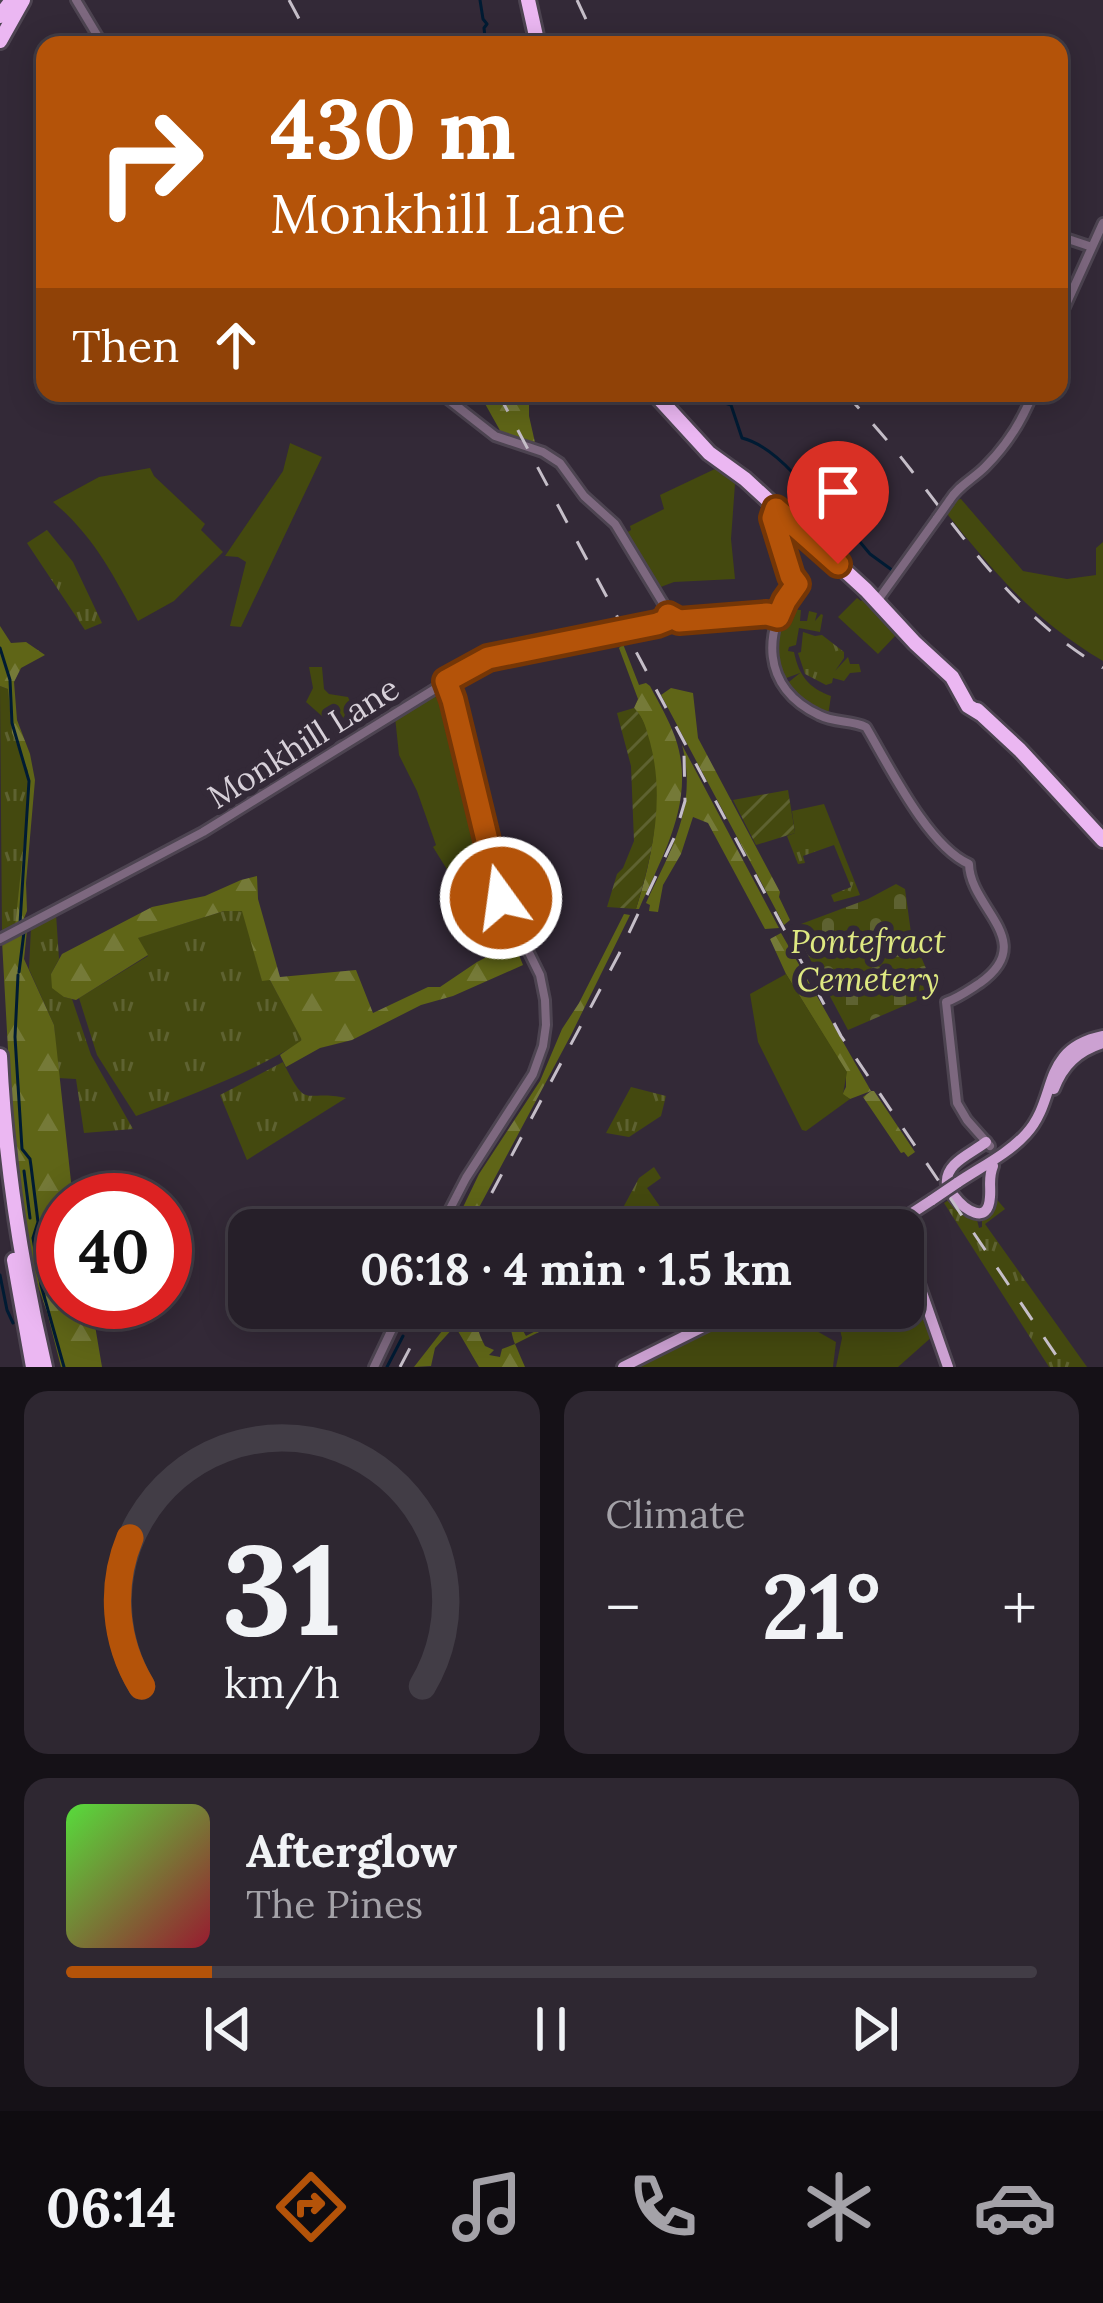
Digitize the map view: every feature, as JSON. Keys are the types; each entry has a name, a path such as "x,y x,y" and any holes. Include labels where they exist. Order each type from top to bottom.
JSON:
{"highway":[{"path":"0,16 12,0"},
{"path":"0,31 22,0"},
{"path":"0,41 22,0"},
{"path":"528,0 536,36"},
{"path":"662,402 709,453 941,664 969,705 1022,752 1103,843"},
{"path":"0,1056 32,1330"},
{"path":"0,1157 41,1367"}],"main road":[{"path":"924,1210 1031,1132 1047,1112 1060,1074 1095,1040"},
{"path":"990,1164 1031,1132"},
{"path":"988,1144 1004,1151"},
{"path":"988,1144 988,1206 976,1213 965,1210 959,1185 946,1176 950,1168 988,1144"},
{"path":"959,1185 979,1182 988,1190"},
{"path":"924,1299 948,1367"},
{"path":"628,1365 693,1329"}],"street":[{"path":"76,0 98,36"},
{"path":"1068,300 1103,223"},
{"path":"1068,239 1092,247"},
{"path":"452,402 495,436 543,452 560,463 584,496 615,524 655,586 669,618"},
{"path":"877,601 958,489 994,457 1027,414 1030,402"},
{"path":"772,508 797,584 778,617 772,645 778,679 803,707 828,719 863,725 937,838 969,863 971,881 994,916 1004,954 994,972 946,1002 956,1099 988,1144"},
{"name":"Monkhill Lane","path":"0,939 203,832 488,658 669,618 778,617"},
{"path":"446,681 498,890 536,965 546,1025 527,1084 450,1209"},
{"path":"374,1367 392,1329"}],"green space":[{"path":"484,402 529,402 536,447 502,434"},
{"path":"290,443 322,457 241,627 230,626 246,562 225,556 283,471"},
{"path":"150,468 205,524 201,530 223,552 174,601 138,621 91,542 53,502 99,477"},
{"path":"717,468 728,470 735,484 731,539 735,579 674,582 658,588 624,534 630,526 664,509 660,495"},
{"path":"961,499 1023,571 1067,579 1096,575 1096,548 1103,542 1103,661 1035,612 981,555 944,510"},
{"path":"47,530 73,562 102,623 85,630 27,543"},
{"path":"866,596 897,634 878,654 838,617 857,598 861,601"},
{"path":"786,609 801,610 800,621 807,621 809,611 817,613 815,621 823,615 820,632 799,628 796,645 788,651 794,652 806,680 831,696 828,716 803,703 785,685 800,673 781,680 776,644"},
{"path":"0,626 11,643 26,642 45,655 21,668 14,682 17,720 35,780 27,911 15,927 28,771 12,733 8,689 0,686"},
{"path":"803,632 822,635 844,652 835,671 848,657 850,664 859,664 861,672 850,673 844,681 833,678 826,685 805,674 798,653"},
{"path":"623,644 639,685 650,686 667,718 681,760 680,804 674,826 639,909 654,831 654,772 647,734 634,708 638,699 619,648"},
{"path":"309,667 322,667 329,694 348,697 363,731 347,739 344,730 306,702 313,688"},
{"path":"0,686 8,689 12,733 28,770 16,924 2,932"},
{"path":"671,688 693,693 698,738 780,892 790,920 784,925 661,695"},
{"path":"441,689 447,690 491,878 456,884 433,847 417,791 399,755 395,717"},
{"path":"634,708 647,732 657,784 652,847 636,909 607,907 634,841 631,766 617,713"},
{"path":"682,745 779,928 765,929 708,823 693,817 681,854 663,885 658,912 649,911 646,903 673,846 684,808 687,788"},
{"path":"788,790 795,833 756,845 733,800"},
{"path":"824,804 860,895 834,902 831,895 851,887 834,845 803,856 805,863 798,864 787,836 795,833 792,811"},
{"path":"257,876 258,899 280,977 356,970 373,1013 428,987 440,987 508,946 523,965 421,1005 352,1040 320,1048 286,1067 280,1055 302,1040 270,980 262,981 242,911 224,911 138,938 148,955 76,1000 52,988 51,974 62,954 152,907 205,896"},
{"name":"Pontefract Cemetery","path":"896,884 905,889 911,933 936,992 848,1030 793,927"},
{"path":"224,911 243,911 262,980 270,980 303,1041 242,1073 136,1116 97,1055 79,998 148,956 137,938"},
{"path":"56,914 59,959 51,974 64,997 72,999 91,1055 133,1129 84,1133 76,1079 58,1078 54,1025 29,969 31,928"},
{"path":"624,914 630,915 478,1209 462,1209 479,1174 540,1081"},
{"path":"27,930 24,959 54,1025 70,1173 36,1173 36,1280 13,1140 2,941"},
{"path":"781,933 871,1091 850,1099 842,1095 846,1072 770,939"},
{"path":"786,974 847,1072 843,1094 850,1099 806,1131 758,1042 750,994"},
{"path":"283,1062 302,1093 346,1098 247,1160 220,1095"},
{"path":"631,1087 666,1096 661,1116 629,1137 606,1133"},
{"path":"871,1091 915,1152 908,1157 863,1097"},
{"path":"654,1167 661,1178 647,1188 662,1209 622,1209 639,1178"},
{"path":"993,1195 1005,1209 985,1224 1087,1367 1049,1367 944,1203 953,1197 963,1214 976,1216 979,1228"},
{"path":"924,1306 934,1335 898,1367 836,1367 840,1329 924,1329"},
{"path":"51,1329 96,1329 102,1367 61,1367"},
{"path":"444,1329 452,1329 435,1348 431,1366 414,1367"},
{"path":"457,1329 479,1329 485,1346 494,1350 489,1355 500,1357 502,1349 515,1344 525,1367 479,1367"},
{"path":"511,1329 522,1329 526,1336 545,1329 515,1344"},
{"path":"708,1329 813,1329 836,1342 833,1367 631,1367"}],"waterway":[{"path":"480,0 487,24 485,36"},
{"path":"722,402 731,405 742,438 770,452 793,473"},
{"path":"860,542 892,570"},
{"path":"0,648 10,680 12,723 29,781 20,923"},
{"path":"19,972 24,932"},
{"path":"18,975 15,1037 22,1149 31,1166 38,1222 33,1238 41,1285 64,1367"},
{"path":"24,1171 30,1218"},
{"path":"0,1275 13,1323"},
{"path":"387,1367 403,1336"}],"railway":[{"path":"289,0 308,36"},
{"path":"577,0 594,36"},
{"path":"503,402 841,1036 1064,1367"},
{"path":"853,402 1021,604 1103,668"},
{"path":"483,1209 619,954 674,838 685,801 684,754"},
{"path":"400,1367 420,1329"}],"route":[{"path":"501,898 446,681 488,658 657,624 668,615 679,621 778,617 797,584 773,518 776,509 838,564"}]}
